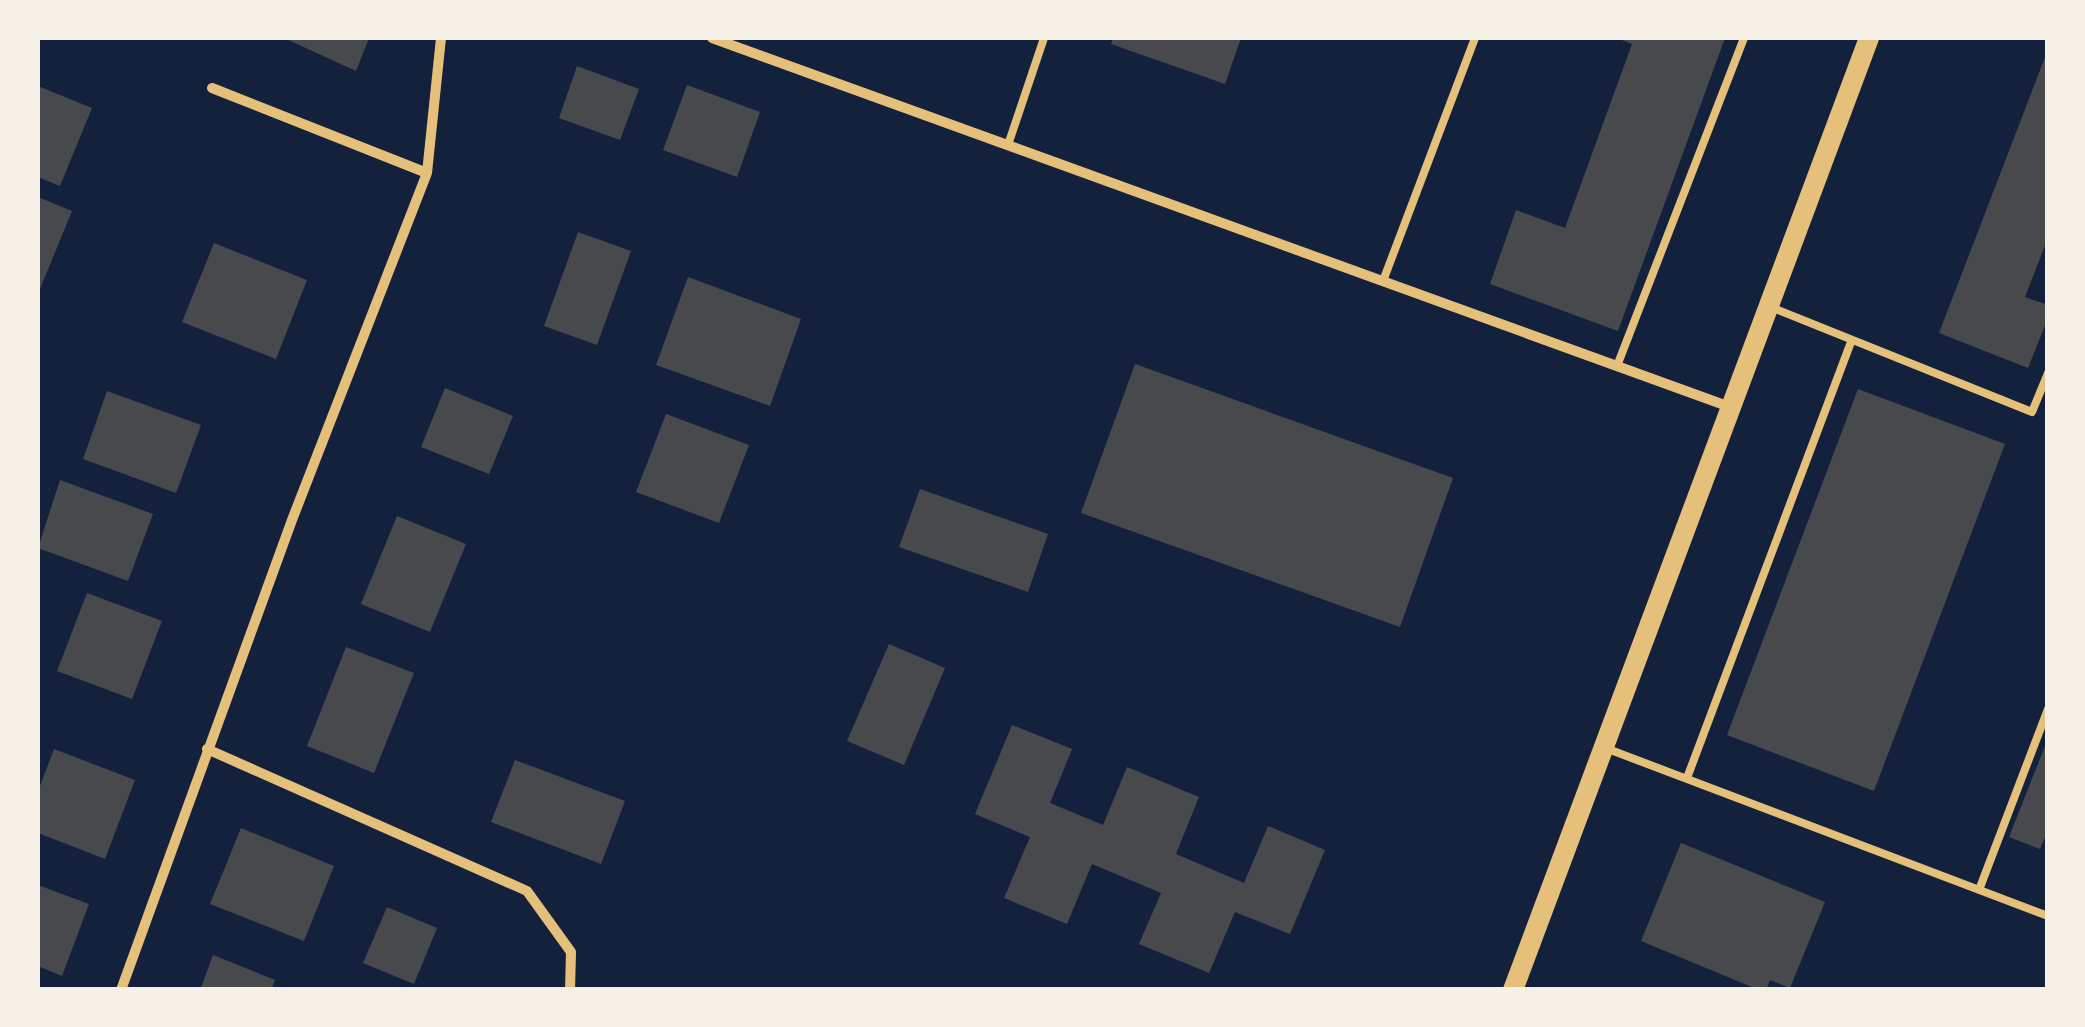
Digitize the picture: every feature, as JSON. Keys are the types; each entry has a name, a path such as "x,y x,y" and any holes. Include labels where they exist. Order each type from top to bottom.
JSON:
{"main road":[{"path":"1513,990 1868,38"}],"street":[{"path":"121,990 206,749 427,173 441,38"},
{"path":"712,38 1730,406"},
{"path":"212,88 427,173"},
{"path":"206,749 527,891 571,952 570,990"}],"lane":[{"path":"1008,144 1044,38"},
{"path":"1383,281 1475,38"},
{"path":"1617,366 1744,38"},
{"path":"1769,306 1850,342 2032,412 2048,373"},
{"path":"1686,778 1850,342"},
{"path":"1979,890 2048,709"},
{"path":"1602,746 2048,916"}],"building":[{"path":"284,38 369,38 356,71"},
{"path":"1113,38 1241,38 1225,84 1111,44"},
{"path":"1617,38 1725,38 1618,331 1490,284 1516,210 1565,228 1632,44"},
{"path":"2047,52 2048,238 2025,297 2048,305 2048,318 2028,368 1939,333"},
{"path":"577,66 639,89 620,140 559,118"},
{"path":"687,85 760,112 737,177 663,150"},
{"path":"38,86 92,108 60,186 38,177"},
{"path":"38,197 72,211 40,289 38,288"},
{"path":"578,232 631,251 597,345 544,326"},
{"path":"214,243 307,280 276,359 182,322"},
{"path":"688,277 801,319 770,406 656,365"},
{"path":"1135,364 1453,478 1400,627 1081,513"},
{"path":"445,388 513,416 489,474 421,447"},
{"path":"1858,389 2005,444 1874,791 1727,735"},
{"path":"107,391 201,425 176,493 83,459"},
{"path":"666,414 749,445 719,523 636,492"},
{"path":"60,480 153,514 128,581 38,548"},
{"path":"920,489 1048,534 1028,592 899,547"},
{"path":"397,516 466,544 430,632 361,604"},
{"path":"87,593 162,621 132,699 57,671"},
{"path":"889,644 945,668 904,765 847,741"},
{"path":"346,647 414,673 374,773 307,746"},
{"path":"1012,725 1072,749 1050,803 1103,825 1127,767 1199,797 1176,854 1244,883 1268,826 1325,850 1290,934 1235,912 1209,973 1139,944 1161,893 1092,864 1067,924 1004,898 1030,837 975,814"},
{"path":"2047,741 2048,830 2040,849 2009,837"},
{"path":"54,749 135,780 105,859 38,833 38,791"},
{"path":"515,760 625,801 601,864 491,822"},
{"path":"241,828 334,866 304,941 210,904"},
{"path":"1681,843 1825,902 1790,988 1770,980 1766,990 1759,990 1641,941"},
{"path":"38,885 89,904 62,976 38,966"},
{"path":"387,907 437,928 414,984 363,963"},
{"path":"213,955 275,980 271,990 200,990"}]}
